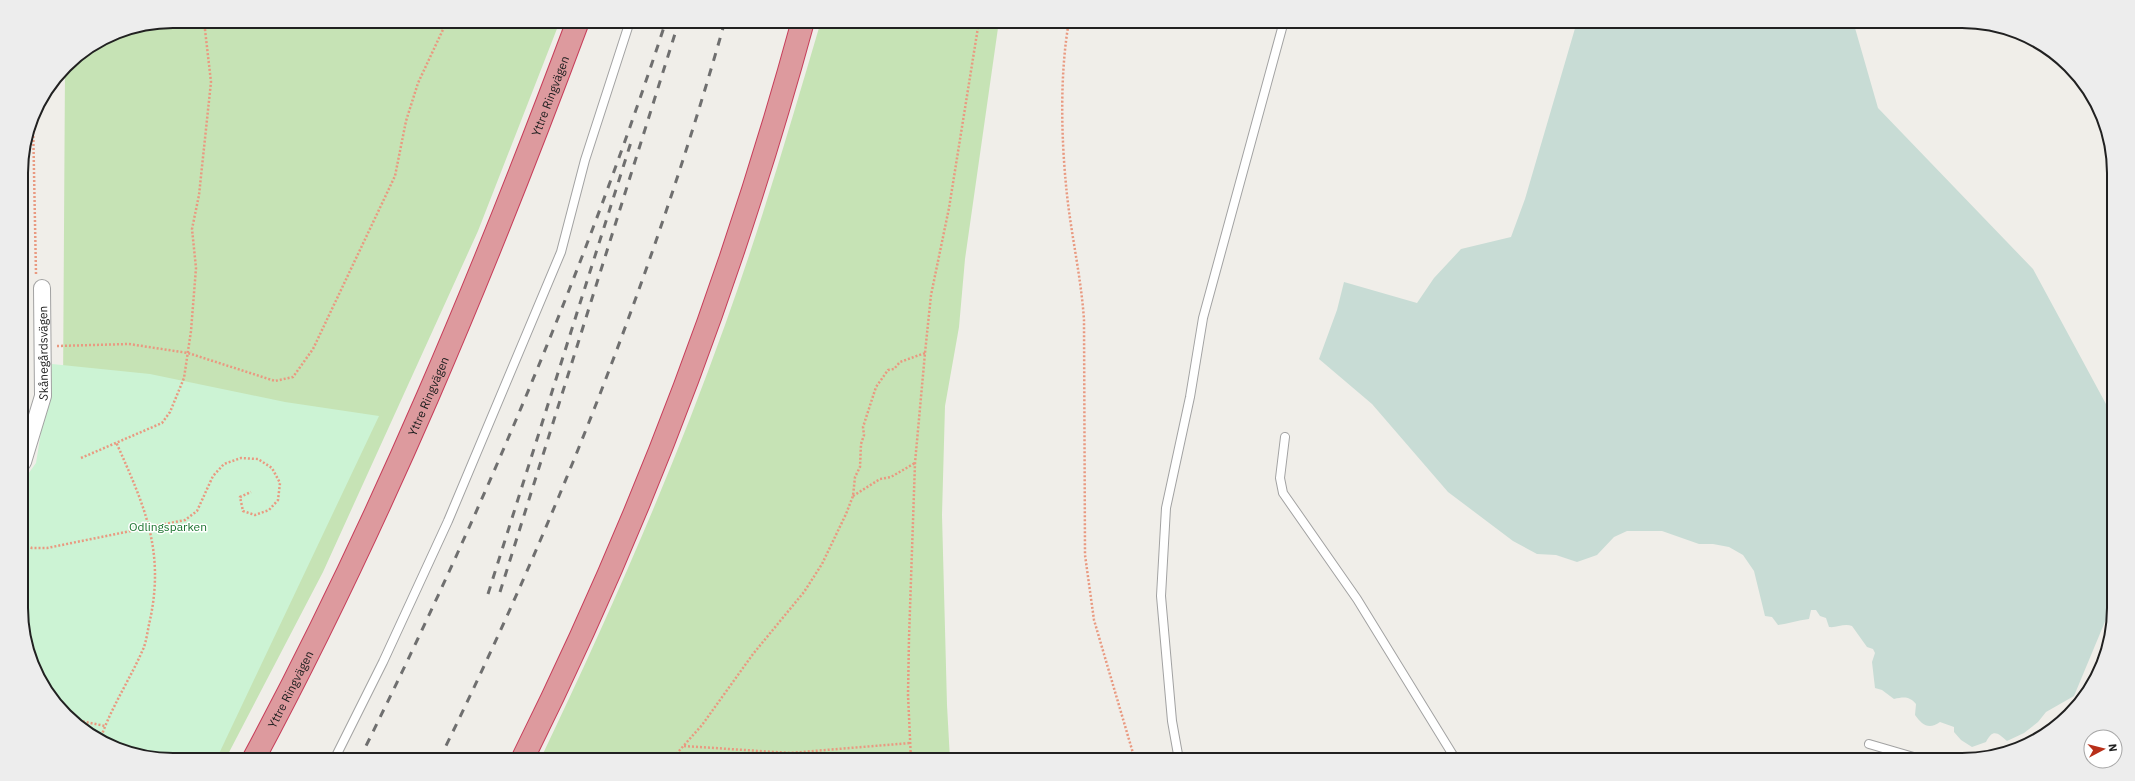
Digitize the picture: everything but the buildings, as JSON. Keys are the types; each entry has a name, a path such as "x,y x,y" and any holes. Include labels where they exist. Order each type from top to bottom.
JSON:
{"highway":[{"name":"Yttre Ringvägen","path":"257,753 346,577 444,359 514,190 575,28"},
{"path":"526,753 551,702 628,525 704,334 764,156 801,28"}],"street":[{"name":"Skånegårdsvägen","path":"28,445 42,396 43,347 39,285"}],"lane":[{"path":"338,753 383,662 448,521 561,252 585,160 628,28"},
{"path":"1178,753 1172,721 1161,596 1166,508 1190,397 1203,318 1282,28"},
{"path":"1285,437 1280,478 1283,493 1357,599 1452,753"},
{"path":"1869,744 1900,753"}],"path":[{"path":"81,458 162,423 170,412 184,378 188,353 196,268 192,229 199,195 211,82 205,28"},
{"path":"43,347 129,344 188,353 275,381 293,377 313,349 395,176 406,122 418,83 443,28"},
{"path":"911,753 909,638 915,463 925,353 931,295 952,194 978,28"},
{"path":"1068,28 1063,89 1063,137 1066,185 1081,285 1084,320 1085,555 1094,620 1133,753"},
{"path":"33,134 39,285"},
{"path":"678,753 702,725 753,654 804,592 822,564 853,496 855,476 860,467 861,444 864,434 863,427 868,416 876,387 888,370 894,368 900,362 925,353"},
{"path":"102,735 144,646 152,608 155,570 150,528 137,489 116,442"},
{"path":"28,547 47,548 185,520 197,511 213,476 224,464 241,458 258,459 272,468 280,483 278,500 269,510 255,515 243,511 240,497 251,492"},
{"path":"853,496 880,479 891,477 915,463"},
{"path":"83,721 105,726"},
{"path":"684,746 790,753 910,743"}],"shaded area":[{"path":"1575,28 1855,28 1878,108 2033,269 2107,406 2107,617 2074,696 2046,712 2038,722 2024,733 2007,741 1998,734 1993,733 1986,742 1972,747 1961,740 1954,732 1954,727 1940,722 1932,726 1923,724 1915,715 1916,704 1909,698 1894,699 1882,690 1875,688 1872,662 1875,653 1873,649 1867,647 1852,626 1846,625 1829,627 1826,618 1820,616 1816,610 1811,610 1809,619 1778,625 1772,617 1765,616 1754,571 1743,555 1729,547 1713,544 1699,544 1662,531 1627,531 1614,537 1597,555 1577,562 1556,555 1537,554 1513,541 1448,492 1372,404 1319,359 1337,310 1344,282 1417,303 1434,278 1461,249 1511,237 1525,199"},
{"path":"28,330 29,375 28,378"}],"green space":[{"path":"164,28 557,28 478,231 323,572 229,753 164,753 135,748 118,742 92,729 70,711 61,700 65,76 77,64 100,47 135,33"},
{"path":"819,28 998,28 965,259 959,327 945,406 942,515 950,753 543,753 638,545 705,380 738,287 787,136"},
{"name":"Odlingsparken","path":"52,364 150,374 285,402 379,416 219,753 154,752 135,748 118,742 100,734 77,717 70,711 52,689 39,663 33,646 28,617 28,474 36,463"}],"railway":[{"path":"362,753 446,579 526,396 600,210 664,28"},
{"path":"500,592 677,28"},
{"path":"442,753 482,671 523,580 599,397 634,304 666,210 697,116 723,28"},
{"path":"488,594 632,139"}]}
